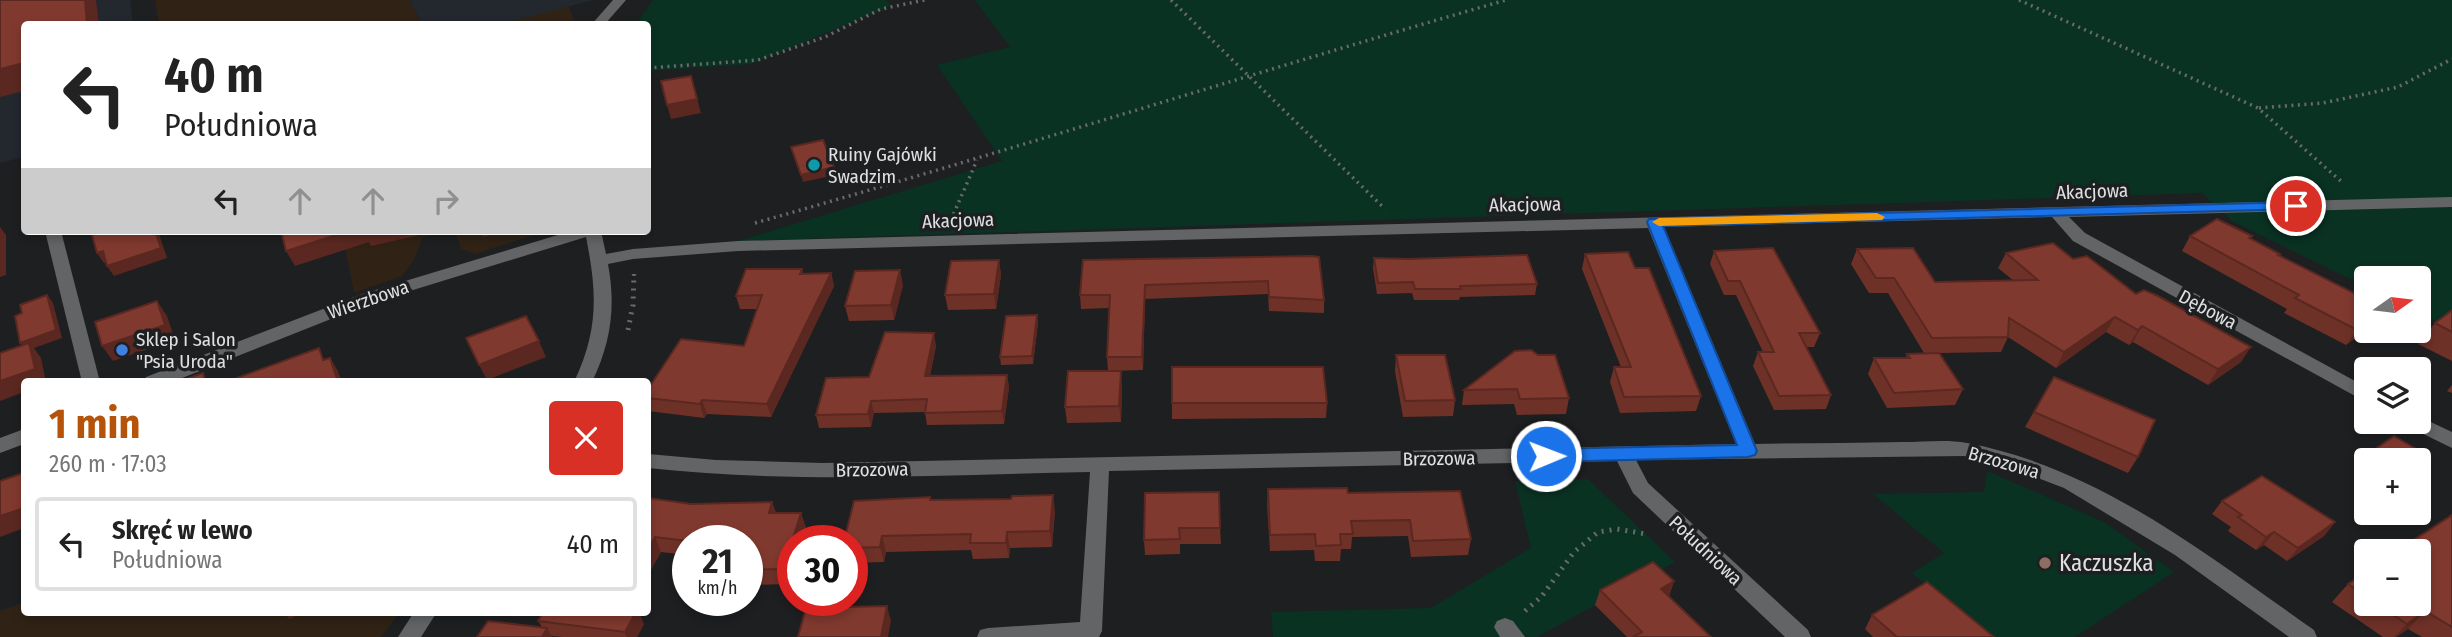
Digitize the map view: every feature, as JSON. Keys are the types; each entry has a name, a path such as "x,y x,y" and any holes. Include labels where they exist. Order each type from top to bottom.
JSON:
{"street":[{"path":"601,21 620,0"},
{"name":"Akacjowa","path":"600,260 633,254 738,246 2452,202"},
{"name":"Dębowa","path":"2057,213 2079,237 2354,388"},
{"path":"1654,222 1748,451"},
{"path":"53,235 90,378"},
{"name":"Wierzbowa","path":"163,378 368,298 575,235"},
{"path":"585,378 601,339 606,309 594,235"},
{"path":"2431,430 2452,441"},
{"path":"0,446 21,437"},
{"name":"Brzozowa","path":"651,461 716,467 822,470 1964,449 2016,462 2071,483 2182,549 2306,637"},
{"name":"Południowa","path":"1623,454 1640,488 1800,637"},
{"path":"988,637 1091,631 1100,464"},
{"path":"409,637 423,616"}],"path":[{"path":"651,68 758,60 825,37 881,9 925,0"},
{"path":"1171,0 1247,77 1406,229"},
{"path":"746,225 977,160 1506,0"},
{"path":"2019,0 2258,108 2367,204"},
{"path":"2258,108 2323,103 2398,87 2452,60"},
{"path":"944,241 963,188 977,160"},
{"path":"1509,632 1542,596 1574,552 1598,531 1616,529 1646,534"}],"shaded area":[{"path":"0,0 130,0 133,21 21,21 21,158 0,163"},
{"path":"155,0 410,0 420,21 158,21"},
{"path":"410,0 593,0 513,21 420,21"},
{"path":"569,6 574,21 513,21"},
{"path":"343,235 431,235 423,237 413,261 402,276 354,293"},
{"path":"456,235 534,235 475,254 461,249"},
{"path":"21,603 21,616 397,616 381,637 0,637 0,611"}],"green space":[{"path":"653,0 887,0 890,6 752,64 651,71 651,21 638,21"},
{"path":"975,0 2452,0 2452,330 2431,319 2431,266 2354,266 2354,281 2232,221 2202,193 738,241 1002,161 937,65 1010,47"},
{"name":"Kaczuszka","path":"1987,471 2104,522 2174,572 2075,637 1968,637 1931,589 1912,573 1944,553 1873,494 1984,492"},
{"path":"1588,479 1675,562 1537,637 1273,637 1271,612 1431,608 1531,548 1515,481"}],"building":[{"path":"0,0 85,0 87,21 21,21 21,64 0,69"},
{"path":"691,76 697,99 667,105 661,81"},
{"name":"Ruiny Gajówki Swadzim","path":"823,140 834,167 801,175 791,147"},
{"path":"2217,219 2252,236 2249,238 2280,254 2278,255 2354,293 2354,328 2295,298 2299,295 2190,236"},
{"path":"92,235 156,235 161,248 107,266 103,251 97,253"},
{"path":"282,235 336,235 286,251"},
{"path":"2053,243 2073,259 2087,256 2136,294 2144,290 2158,296 2251,347 2218,369 2142,326 2138,330 2115,317 2064,352 2009,318 2008,337 1932,338 1894,278 1876,278 1857,249 1913,248 1935,282 2038,280 2006,253"},
{"path":"1773,248 1820,333 1799,333 1831,395 1779,396 1758,352 1774,352 1740,281 1728,281 1714,251"},
{"path":"1628,252 1635,268 1649,268 1701,396 1624,397 1614,367 1631,367 1585,254"},
{"path":"1527,255 1537,284 1460,286 1461,289 1415,289 1413,282 1378,283 1374,258 1409,259"},
{"path":"1319,257 1324,300 1269,297 1268,281 1145,285 1142,357 1107,357 1110,295 1080,295 1083,260"},
{"path":"999,260 994,294 945,295 951,261"},
{"path":"746,269 802,269 800,274 831,273 767,404 702,400 700,404 651,398 651,384 681,339 744,346 762,295 736,296"},
{"path":"900,270 891,305 845,306 855,271"},
{"path":"47,295 56,330 20,343 15,316 22,313 20,305"},
{"path":"157,301 165,325 102,346 95,322"},
{"path":"2452,310 2452,332 2435,323"},
{"path":"1037,315 1032,356 1000,357 1006,316"},
{"path":"526,316 539,341 479,365 466,338"},
{"path":"885,332 934,333 925,376 1007,375 1002,411 925,413 927,399 871,401 868,414 816,415 826,378 869,377"},
{"path":"29,343 35,369 0,381 0,353"},
{"path":"319,348 323,360 330,358 337,378 237,378"},
{"path":"1531,350 1538,355 1555,355 1569,398 1520,399 1517,389 1464,390 1515,351"},
{"path":"1939,353 1963,389 1894,393 1874,358 1910,358 1907,354"},
{"path":"1396,355 1445,355 1455,400 1405,401"},
{"path":"1172,367 1323,367 1327,403 1172,403"},
{"path":"1068,371 1121,371 1119,406 1065,407"},
{"path":"203,373 204,378 189,378"},
{"path":"2054,377 2155,420 2138,457 2034,412"},
{"path":"2394,436 2415,448 2377,448"},
{"path":"21,474 21,509 0,516 0,481"},
{"path":"2262,476 2335,522 2298,548 2274,532 2266,537 2238,517 2242,515 2222,501"},
{"path":"1347,488 1348,493 1460,491 1471,539 1413,541 1410,520 1351,521 1353,534 1340,534 1341,545 1316,546 1315,534 1270,535 1268,489"},
{"path":"1219,492 1220,528 1179,528 1180,539 1144,540 1145,493"},
{"path":"1053,495 1050,531 1007,532 1006,543 970,543 971,534 882,536 880,547 868,547 868,525 848,525 854,501 930,497 930,500 1011,499 1012,496"},
{"path":"651,498 691,504 772,502 769,513 801,513 797,525 777,525 777,569 763,570 763,525 672,525 672,539 655,537 651,544"},
{"path":"2452,515 2452,627 2431,615 2431,539 2415,539"},
{"path":"1653,562 1674,581 1661,589 1711,637 1633,637 1642,632 1600,590"},
{"path":"1927,582 1994,637 1897,637 1872,615"},
{"path":"868,606 887,606 881,637 798,637 804,616 868,616"},
{"path":"541,616 634,616 625,632 538,621"},
{"path":"2395,616 2418,616 2407,624"},
{"path":"488,621 547,628 542,637 477,637"}],"slow traffic":[{"path":"1659,222 1877,217"}],"place":[{"name":"Ruiny Gajówki Swadzim","path":"814,165"},
{"name":"Sklep i Salon \"Psia Uroda\"","path":"122,350"},
{"name":"Kaczuszka","path":"2045,563"}],"route":[{"path":"1546,456 1748,451 1654,222 2296,206"}]}
